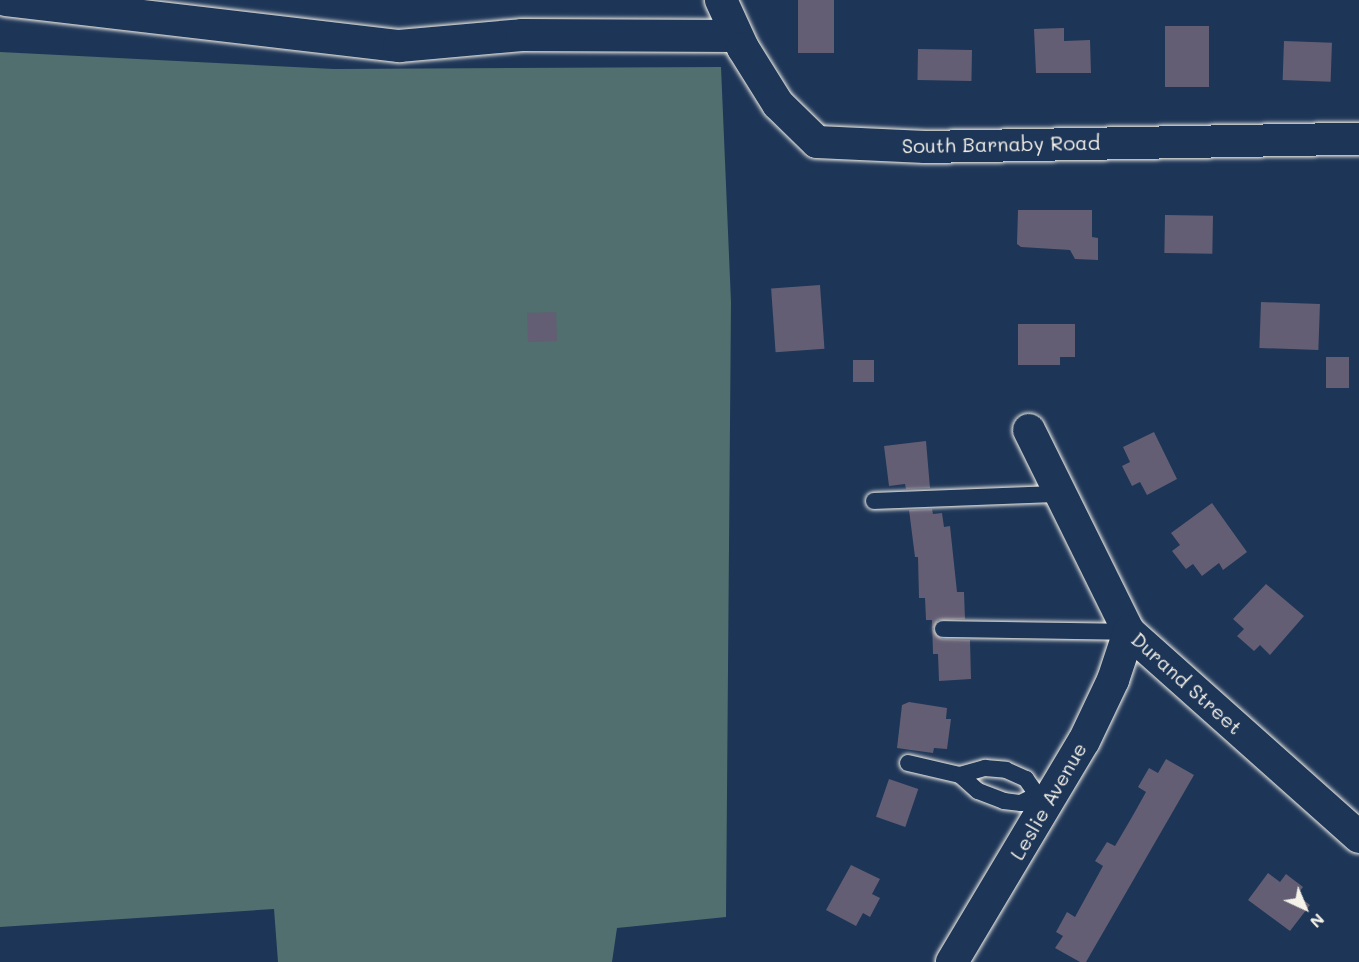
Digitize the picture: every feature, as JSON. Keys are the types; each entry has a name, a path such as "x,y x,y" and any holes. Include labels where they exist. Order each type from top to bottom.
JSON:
{"street":[{"path":"6,0 399,46 522,35 736,36"},
{"name":"South Barnaby Road","path":"721,0 736,36 778,104 802,132 817,142 925,147 1359,139"},
{"name":"Durand Street","path":"1029,430 1129,632 1359,837"},
{"name":"Leslie Avenue","path":"952,962 1043,797 1113,680 1129,632"}],"lane":[{"path":"873,501 1060,494"},
{"path":"943,629 1129,632"},
{"path":"908,763 960,775 985,768 1006,770 1026,779 1043,797 1021,803 1004,801 978,791 960,775"}],"green space":[{"path":"0,52 334,69 721,67 731,302 726,917 617,928 612,962 278,962 274,909 0,927"}],"building":[{"path":"798,0 834,0 834,53 798,53"},
{"path":"1165,26 1209,26 1209,87 1165,87"},
{"path":"1064,28 1064,41 1090,40 1091,73 1036,73 1034,29"},
{"path":"1284,41 1332,43 1331,82 1283,80"},
{"path":"918,49 972,50 971,81 917,80"},
{"path":"1018,210 1092,210 1092,237 1098,238 1098,260 1075,259 1070,250 1021,247 1017,244"},
{"path":"1165,215 1213,216 1212,254 1164,253"},
{"path":"820,285 824,349 776,352 771,288"},
{"path":"1261,302 1320,304 1318,350 1259,348"},
{"path":"556,312 557,341 528,342 527,313"},
{"path":"1018,324 1075,324 1075,357 1060,357 1060,365 1018,365"},
{"path":"1326,357 1349,357 1349,388 1326,388"},
{"path":"853,360 874,360 874,382 853,382"},
{"path":"1154,432 1177,479 1147,495 1140,482 1132,486 1122,466 1130,462 1123,447"},
{"path":"926,441 930,488 906,489 905,484 889,486 884,446"},
{"path":"1212,503 1247,552 1223,570 1219,563 1202,576 1193,564 1186,569 1172,551 1180,545 1171,533"},
{"path":"932,509 933,514 942,513 944,527 950,526 957,592 964,592 965,619 938,620 933,629 942,639 970,640 971,679 939,681 938,654 933,654 932,620 926,620 925,598 919,598 918,557 915,557 909,510"},
{"path":"1266,584 1304,616 1270,655 1260,645 1254,651 1237,636 1244,629 1233,619"},
{"path":"909,702 947,708 946,719 951,719 947,749 934,748 933,753 897,748 902,705"},
{"path":"1166,759 1194,775 1086,962 1080,962 1055,948 1063,936 1056,932 1067,912 1075,917 1103,866 1095,861 1107,842 1115,846 1132,817 1146,792 1138,787 1149,768 1158,773"},
{"path":"889,779 918,789 905,827 876,817"},
{"path":"851,865 880,879 872,894 880,898 870,917 863,913 856,926 826,910"},
{"path":"1268,873 1280,882 1286,874 1303,887 1297,895 1310,905 1290,931 1248,900"}]}
